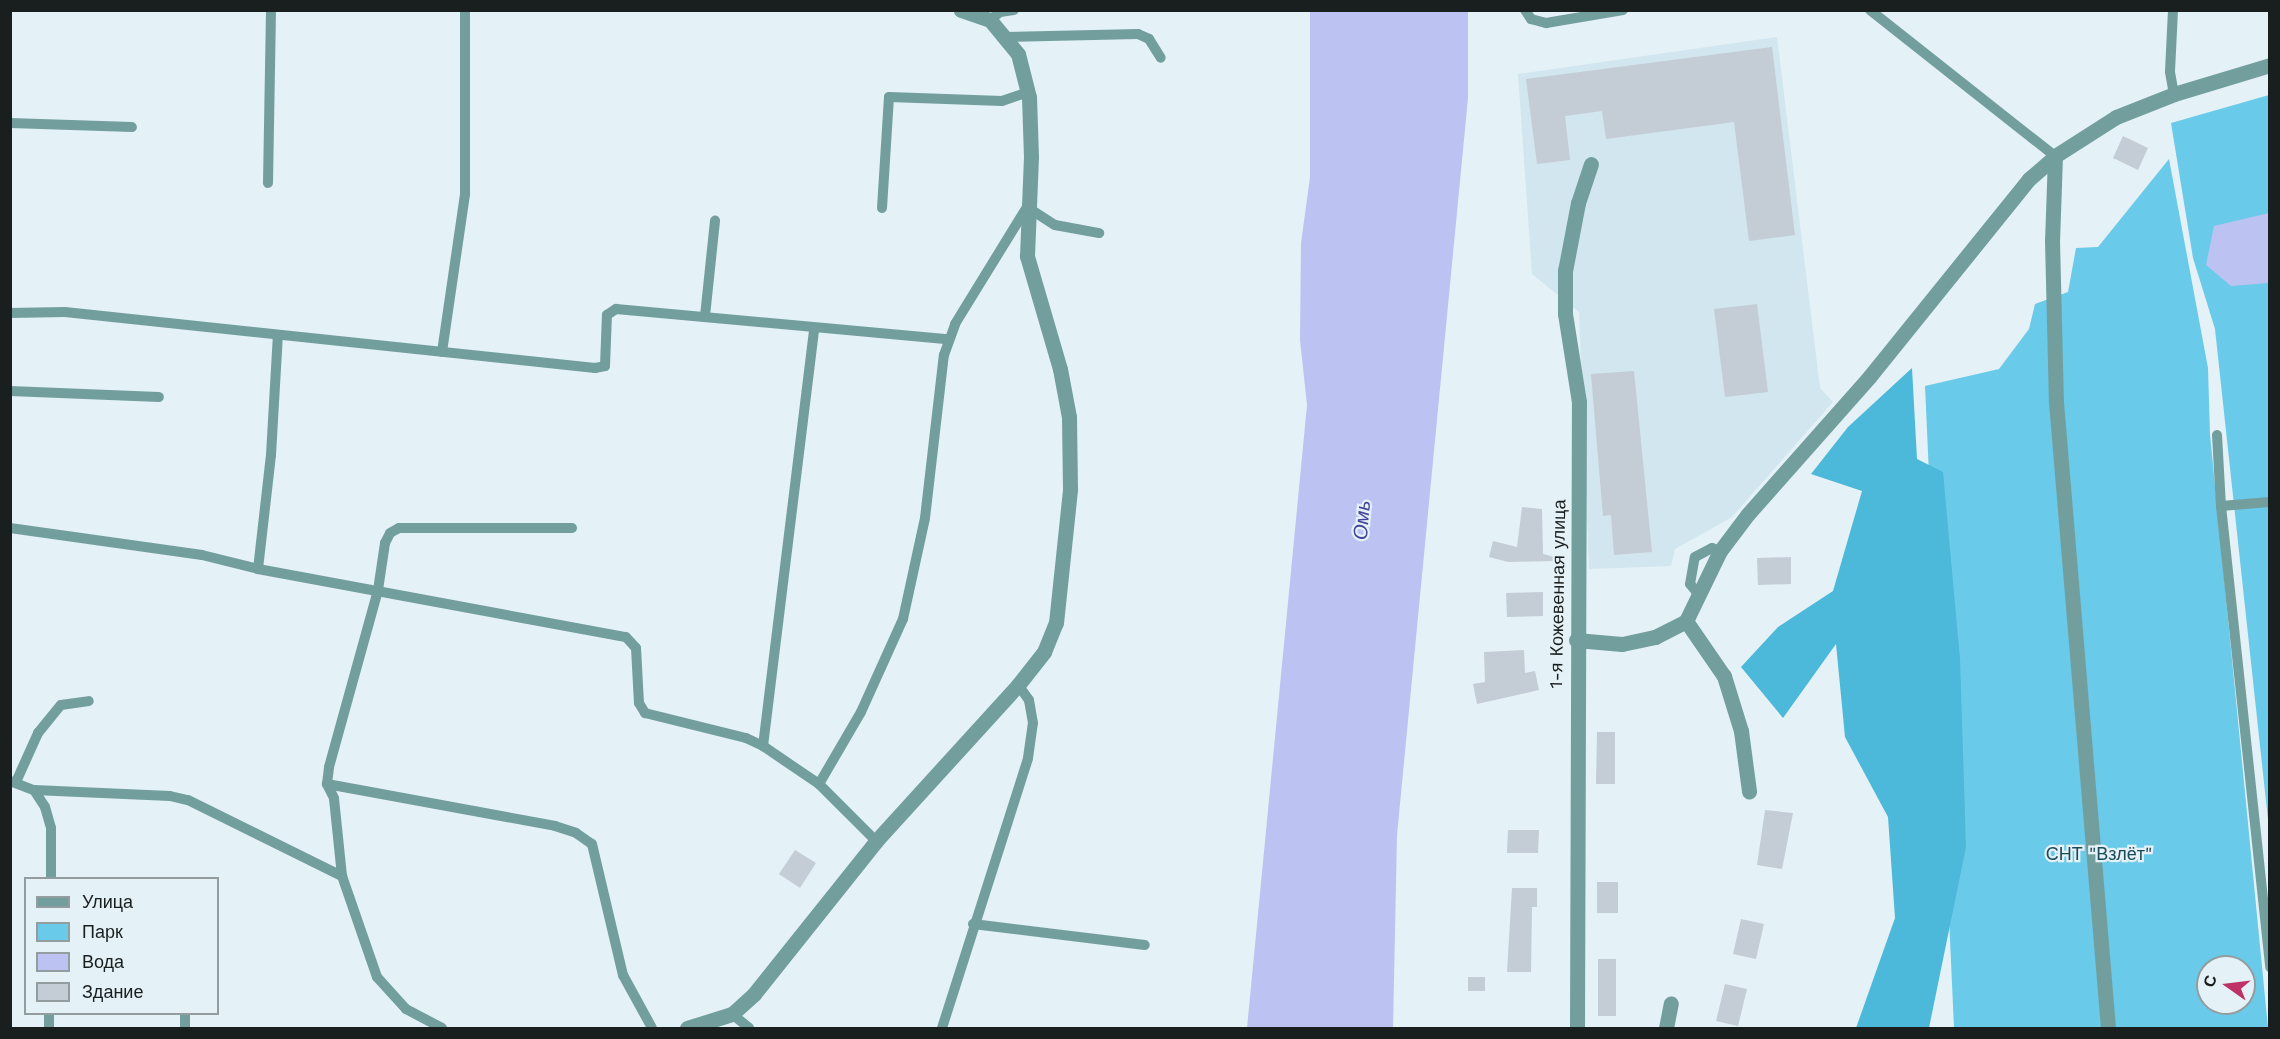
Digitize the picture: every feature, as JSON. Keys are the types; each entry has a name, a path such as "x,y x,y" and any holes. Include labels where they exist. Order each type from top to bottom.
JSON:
{"street":[{"path":"687,1029 732,1014 754,994 876,841 1018,685 1044,652 1056,623 1070,489 1069,417 1060,369 1027,256 1026,207 1031,157 1028,92 1018,54 990,20 961,10"},
{"path":"1576,640 1622,644 1655,637 1686,621 1720,551 1870,376 2029,179 2055,156 2116,117 2174,94 2270,66"},
{"path":"2055,156 2052,240 2056,402 2108,1029"},
{"name":"1-я Кожевенная улица","path":"1577,1029 1576,640 1579,402 1565,314 1565,271 1578,203 1591,164"},
{"path":"1686,621 1724,676 1741,731 1749,791"},
{"path":"1666,1029 1671,1003"}],"lane":[{"path":"268,183 271,10"},
{"path":"442,352 465,194 465,10"},
{"path":"990,20 1000,12 1014,10"},
{"path":"1525,10 1531,19 1546,23 1623,10"},
{"path":"1870,10 2055,156"},
{"path":"2173,10 2170,72 2174,94"},
{"path":"1004,37 1138,34 1149,39 1161,57"},
{"path":"882,208 889,97 1002,101 1028,92"},
{"path":"10,123 132,127"},
{"path":"819,784 861,712 903,619 925,518 948,339 963,308 1026,207 1055,225 1099,233"},
{"path":"705,316 715,221"},
{"path":"10,313 65,312 595,368 605,366 607,315 616,309 948,339"},
{"path":"763,746 813,328"},
{"path":"258,569 271,455 278,335"},
{"path":"10,391 159,397"},
{"path":"2217,435 2221,506 2270,967"},
{"path":"2221,506 2270,502"},
{"path":"10,528 168,549 258,569 626,637 636,648 639,703 645,713 746,738 763,746 819,784 876,841"},
{"path":"442,1029 406,1009 376,977 342,876 334,798 327,784 328,767 378,590 385,543 390,532 399,528 572,528"},
{"path":"942,1029 973,924 1028,758 1033,723 1029,700 1018,685"},
{"path":"89,701 62,705 38,733 13,781 34,790 170,796 188,800 342,876"},
{"path":"327,784 555,826 576,833 592,844 623,975 652,1029"},
{"path":"34,790 45,807 51,828 51,877"},
{"path":"973,924 1145,945"},
{"path":"732,1014 749,1029"}],"shaded area":[{"path":"1777,37 1820,388 1833,402 1732,517 1675,549 1671,566 1589,569 1579,312 1532,274 1518,74"},
{"path":"1912,368 1917,459 1943,472 1960,659 1966,847 1929,1028 1856,1028 1895,918 1888,817 1845,737 1836,644 1783,718 1741,667 1778,627 1833,591 1862,491 1811,474 1848,427"}],"green space":[{"path":"2269,95 2269,829 2215,329 2193,258 2171,123"},
{"name":"СНТ \"Взлёт\"","path":"2169,159 2208,368 2210,434 2268,1028 1954,1028 1925,386 1999,369 2029,329 2035,304 2068,292 2076,248 2098,247"}],"water":[{"name":"Омь","path":"1310,11 1468,11 1468,98 1397,835 1393,1028 1247,1028 1307,405 1300,340 1301,243 1310,177"},
{"path":"2269,213 2269,283 2231,286 2206,265 2214,226"}],"building":[{"path":"1772,47 1795,235 1749,241 1734,122 1606,139 1602,111 1565,116 1570,160 1537,164 1526,79"},
{"path":"2123,136 2148,148 2138,170 2113,158"},
{"path":"1757,304 1768,392 1725,397 1714,309"},
{"path":"1634,371 1652,552 1614,555 1611,515 1603,516 1591,374"},
{"path":"1522,507 1542,509 1543,554 1554,557 1553,561 1508,562 1489,557 1493,541 1517,547"},
{"path":"1791,557 1791,584 1758,585 1757,558"},
{"path":"1543,592 1543,616 1507,617 1506,593"},
{"path":"1524,650 1525,673 1535,671 1539,690 1477,704 1473,684 1485,682 1484,652"},
{"path":"1597,732 1615,732 1615,784 1596,784"},
{"path":"1765,810 1793,813 1782,869 1757,865"},
{"path":"1508,830 1539,830 1538,853 1507,853"},
{"path":"795,850 816,863 800,888 779,874"},
{"path":"1597,882 1618,882 1618,913 1597,913"},
{"path":"1512,888 1537,888 1537,907 1532,907 1531,972 1507,972"},
{"path":"1741,919 1764,924 1756,959 1733,954"},
{"path":"1598,959 1616,959 1616,1016 1598,1016"},
{"path":"1468,977 1485,977 1485,991 1468,991"},
{"path":"1725,984 1747,989 1738,1026 1716,1021"}]}
